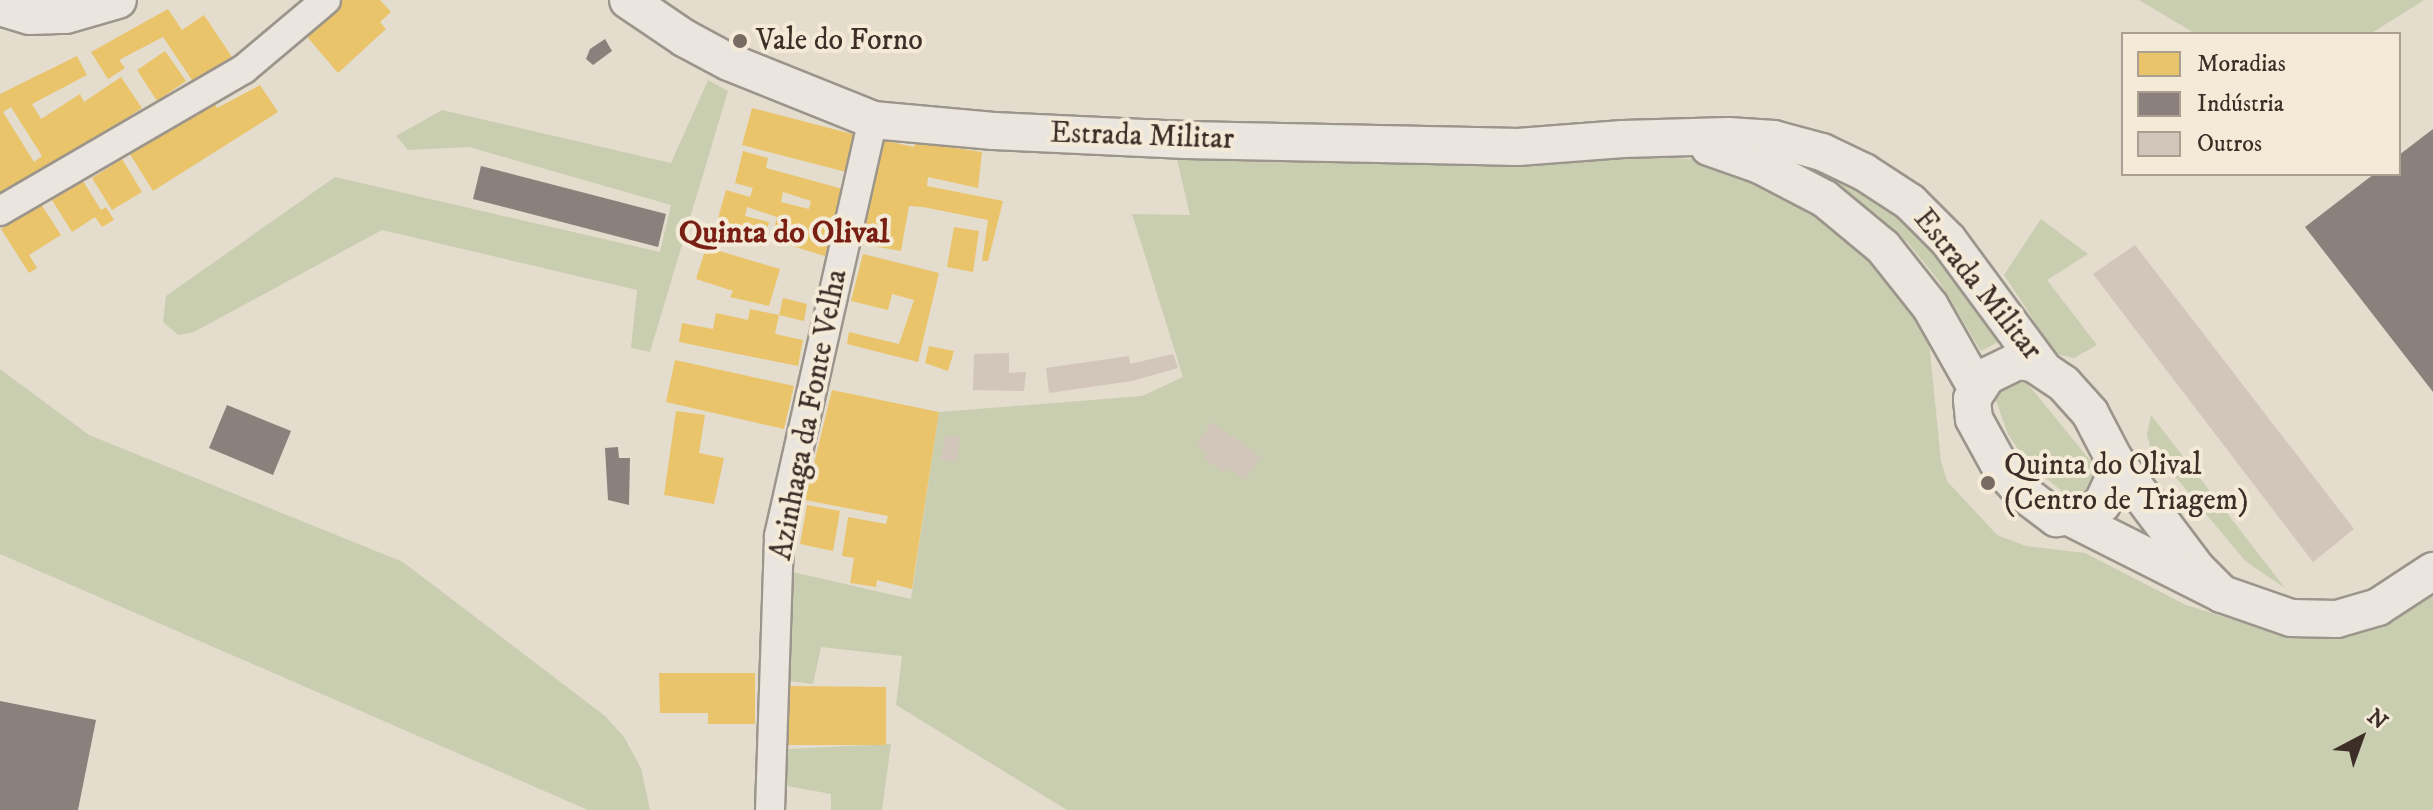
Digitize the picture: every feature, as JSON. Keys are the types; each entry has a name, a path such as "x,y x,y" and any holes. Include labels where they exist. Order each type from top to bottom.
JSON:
{"street":[{"path":"0,7 30,16 66,15 118,0"},
{"path":"0,211 244,69 326,0"},
{"name":"Estrada Militar","path":"628,0 684,38 729,62 873,120 994,131 1186,140 1518,147 1685,139 1774,139 1822,152 1875,179 1910,202 1948,240 2043,369 2070,389 2090,413 2114,459 2196,568 2222,594"},
{"name":"Azinhaga da Fonte Velha","path":"770,810 779,536 873,120"},
{"name":"Estrada Militar","path":"1685,139 1760,165 1825,199 1883,247 1930,306 1977,389"},
{"name":"Estrada Militar","path":"2043,369 2018,361 2004,365 1977,389 1972,399 1974,419 2002,470 2041,509 2056,518 2071,518 2222,594 2291,618 2337,619 2378,607 2433,571"},
{"path":"2071,518 2089,513 2102,504 2115,476 2114,459"}],"green space":[{"path":"2139,0 2424,0 2373,32 2193,32"},
{"path":"708,80 728,91 650,352 631,348 637,290 382,230 194,332 178,335 163,322 166,296 335,177 660,252 671,205 469,147 408,150 396,136 442,110 671,163"},
{"path":"1175,151 1676,158 1712,161 1789,192 1864,242 1928,332 1941,461 1947,481 1997,535 2026,546 2085,553 2186,605 2273,632 2318,637 2390,623 2433,594 2433,810 1067,810 896,705 902,656 821,647 813,684 790,681 788,571 911,599 939,412 1142,396 1183,377 1132,214 1190,215"},
{"path":"1814,165 1823,167 1901,217 1952,271 2004,339 1981,351 1938,280 1908,243 1877,215 1813,170"},
{"path":"2041,219 2088,254 2047,280 2097,345 2074,358 2056,354 2004,275"},
{"path":"0,369 89,435 403,562 605,716 624,737 641,768 650,810 588,810 0,554"},
{"path":"2023,378 2098,470 2091,490 2074,501 2027,463 2008,434 1994,395 2001,383"},
{"path":"2151,415 2285,588 2245,561 2150,446 2147,435"},
{"path":"891,744 882,810 831,810 831,794 787,786 787,749"}],"building: Moradias":[{"path":"338,0 380,0 391,12 380,22 386,29 338,73 303,32"},
{"path":"168,9 182,30 204,15 232,57 194,83 163,37 119,60 125,68 108,79 91,52"},
{"path":"165,51 186,81 157,101 137,70"},
{"path":"77,56 87,75 32,104 41,119 80,94 84,102 121,77 142,108 67,158 0,195 0,94","holes":["11,107 42,156 34,162 3,112"]},
{"path":"260,85 278,112 153,191 128,151 212,99 217,108"},
{"path":"752,108 860,136 850,173 742,145"},
{"path":"882,140 914,147 915,142 982,152 978,188 928,177 927,186 1003,201 988,261 982,261 988,220 923,207 909,206 901,251 861,244"},
{"path":"743,151 768,158 766,168 843,189 825,256 772,240 777,217 747,207 745,216 769,222 762,247 736,238 742,228 717,222 726,190 750,197 753,188 735,183","holes":["783,192 811,201 809,209 781,202"]},
{"path":"122,159 142,192 112,210 92,178"},
{"path":"83,181 101,210 106,207 114,220 102,227 95,217 72,232 52,200"},
{"path":"41,204 61,235 29,255 37,268 29,273 1,229"},
{"path":"954,227 979,231 973,272 947,267"},
{"path":"706,247 780,269 769,306 730,297 733,291 696,279"},
{"path":"863,254 939,273 918,362 847,344 849,332 899,344 914,300 892,294 888,310 851,301"},
{"path":"783,298 807,304 804,321 779,315"},
{"path":"750,309 779,315 775,334 803,340 798,366 679,342 682,323 713,329 716,313 748,320"},
{"path":"929,346 954,351 948,371 925,363"},
{"path":"675,360 794,386 784,429 666,402"},
{"path":"832,390 939,412 912,589 877,580 876,587 850,583 854,558 842,556 848,517 886,524 888,516 805,500"},
{"path":"676,411 705,415 699,453 724,458 714,504 664,495"},
{"path":"807,505 840,511 833,551 800,544"},
{"path":"659,673 755,673 755,724 708,724 708,713 660,713"},
{"path":"787,686 886,687 886,745 787,745"}],"building: Indústria":[{"path":"605,39 612,51 593,65 586,59 590,49"},
{"path":"2433,129 2433,392 2305,227 2371,176 2401,176 2401,153"},
{"path":"481,166 666,214 658,247 473,199"},
{"path":"227,405 291,431 273,475 209,448"},
{"path":"618,447 619,458 630,458 629,505 608,500 605,448"},
{"path":"0,701 96,720 78,810 0,810"}],"building: Outros":[{"path":"2135,245 2354,529 2313,562 2093,274"},
{"path":"1009,353 1009,373 1026,372 1024,391 973,390 974,354"},
{"path":"1173,354 1178,368 1132,381 1049,393 1046,368 1129,356 1130,364"},
{"path":"1212,422 1261,457 1244,480 1228,468 1224,473 1204,458 1208,453 1196,445"},
{"path":"945,435 960,437 956,462 941,460"}],"place":[{"name":"Vale do Forno","path":"740,41"},
{"name":"Quinta do Olival (Centro de Triagem)","path":"1988,483"}],"district":[{"name":"Quinta do Olival","path":"784,233"}]}
